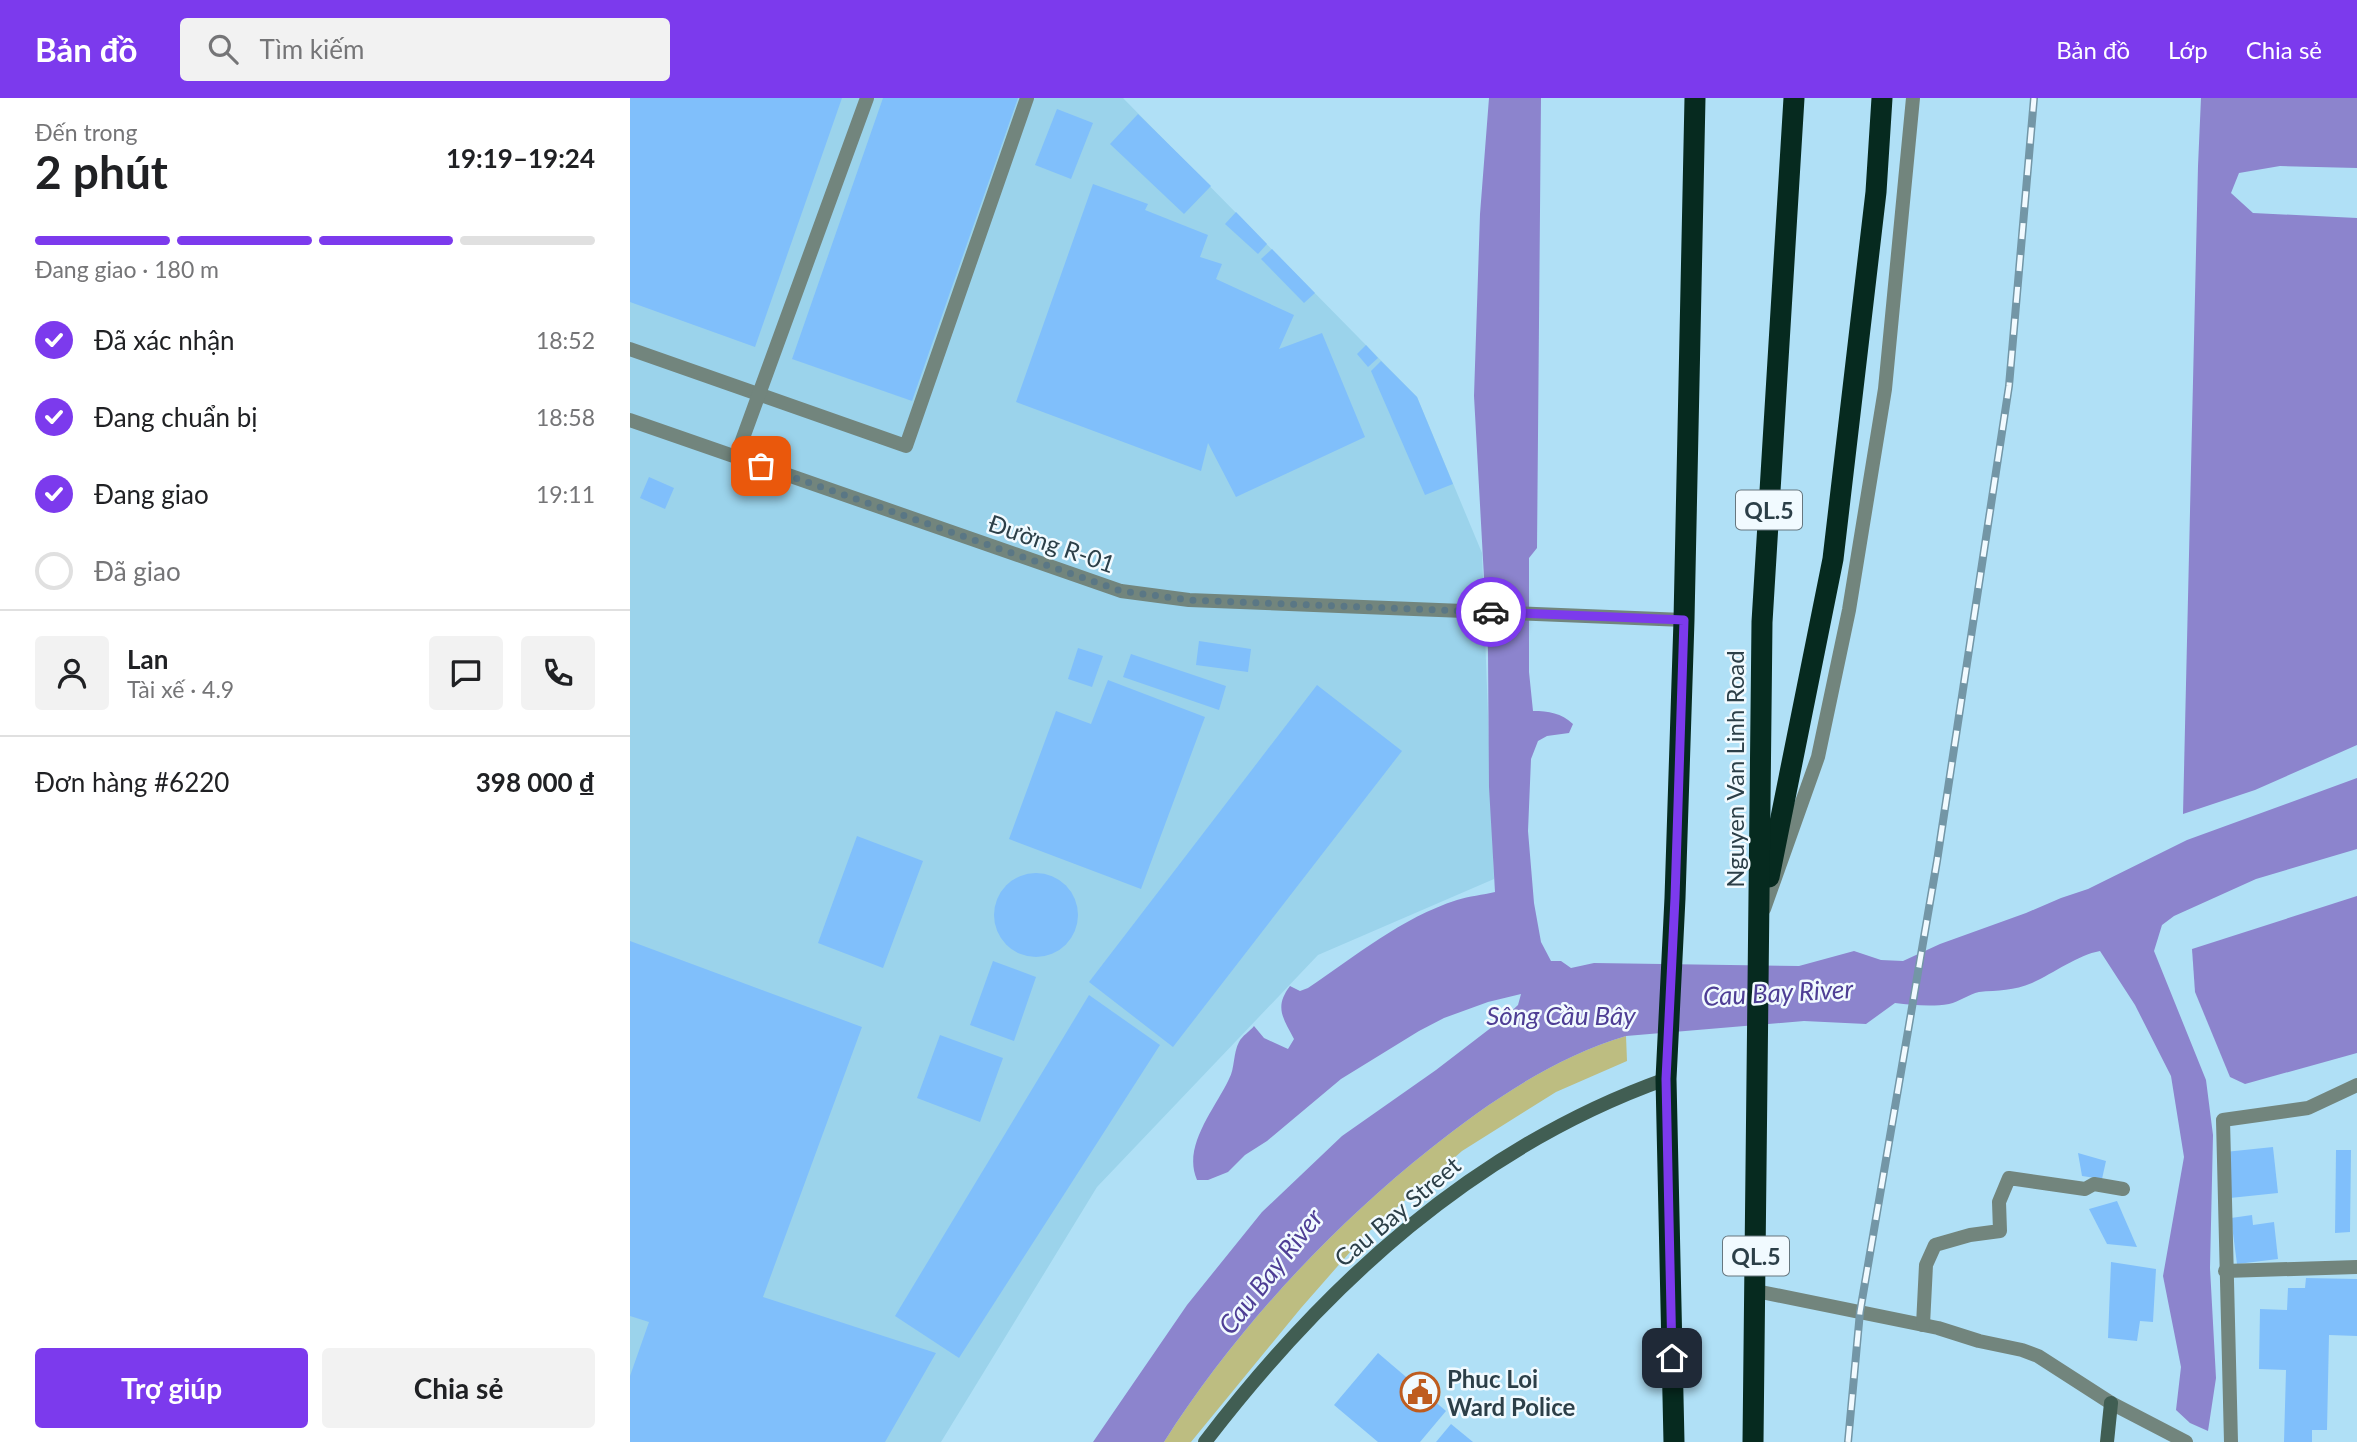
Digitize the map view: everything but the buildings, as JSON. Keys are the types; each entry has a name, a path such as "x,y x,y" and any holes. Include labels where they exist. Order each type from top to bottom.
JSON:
{"highway":[{"name":"Nguyen Van Linh Road","path":"1674,1442 1667,1076 1684,620 1695,98"},
{"name":"Nguyen Van Linh Road","path":"1753,1442 1762,622 1794,98"},
{"path":"1759,923 1833,559 1876,192 1882,98"}],"street":[{"path":"736,457 867,98"},
{"path":"630,349 906,446 1027,98"},
{"path":"1759,923 1818,757 1849,610 1885,389 1913,98"},
{"name":"Đường R-01","path":"630,420 1121,591 1189,600 1684,620"},
{"name":"Cau Bay Street","path":"1205,1442 1266,1366 1304,1325 1372,1258 1438,1202 1478,1173 1554,1128 1667,1076"},
{"path":"2231,1442 2223,1120 2308,1108 2357,1085"},
{"path":"1923,1325 1926,1265 1935,1245 1970,1235 2000,1231 1999,1202 2009,1178 2085,1189 2094,1184 2123,1189"},
{"path":"2225,1271 2357,1267"},
{"path":"1756,1291 1923,1325 2038,1356 2111,1403 2186,1442"},
{"path":"2107,1442 2111,1403"}],"shaded area":[{"path":"630,98 1123,98 1417,397 1482,553 1494,879 1318,955 1097,1187 941,1442 630,1442"}],"green space":[{"path":"1626,1036 1627,1061 1556,1092 1462,1151 1365,1235 1191,1442 1164,1442 1191,1401 1252,1322 1319,1248 1392,1180 1452,1132 1523,1083 1573,1056"}],"water":[{"path":"1489,98 1541,98 1537,548 1529,558 1529,672 1533,711 1555,713 1573,724 1569,733 1547,736 1538,741 1531,759 1528,831 1534,903 1541,942 1551,961 1561,961 1571,968 1594,963 1799,966 1854,951 1881,960 1903,961 1940,944 2088,889 2187,840 2357,778 2357,849 2256,879 2174,916 2162,925 2154,951 2206,1080 2213,1135 2210,1268 2216,1378 2208,1431 2190,1423 2176,1410 2181,1367 2163,1276 2184,1157 2171,1076 2135,1005 2100,951 2083,956 2019,988 1979,992 1942,1005 1895,1003 1866,1024 1804,1021 1626,1036 1573,1056 1523,1083 1475,1115 1392,1180 1355,1213 1319,1248 1252,1322 1191,1401 1164,1442 1093,1442 1187,1305 1262,1212 1342,1136 1436,1070 1518,1005 1521,994 1488,1002 1444,1018 1419,1031 1341,1079 1267,1141 1245,1155 1228,1172 1208,1180 1197,1180 1193,1167 1197,1141 1231,1075 1240,1040 1254,1026 1264,1038 1288,1049 1294,1039 1281,1006 1290,986 1300,991 1308,988 1398,927 1436,908 1495,892 1489,787 1488,650 1474,396 1480,214"},
{"path":"2201,98 2357,98 2357,168 2280,166 2239,173 2231,193 2253,213 2357,218 2357,745 2255,790 2183,814 2198,166"},
{"path":"2357,896 2357,1053 2245,1084 2230,1077 2195,992 2192,949"}],"railway":[{"path":"1848,1442 1860,1312 1937,861 2009,386 2034,98"}],"way so far":[{"path":"761,466 1121,591 1189,600 1491,612"}],"place":[{"name":"Phuc Loi Ward Police","path":"1420,1392"}],"route":[{"path":"1491,612 1684,620 1666,1079 1672,1358"}],"water label":[{"name":"Cau Bay River","path":"1778,992"},
{"name":"Sông Cầu Bây","path":"1561,1015"},
{"name":"Cau Bay River","path":"1270,1271"}]}
